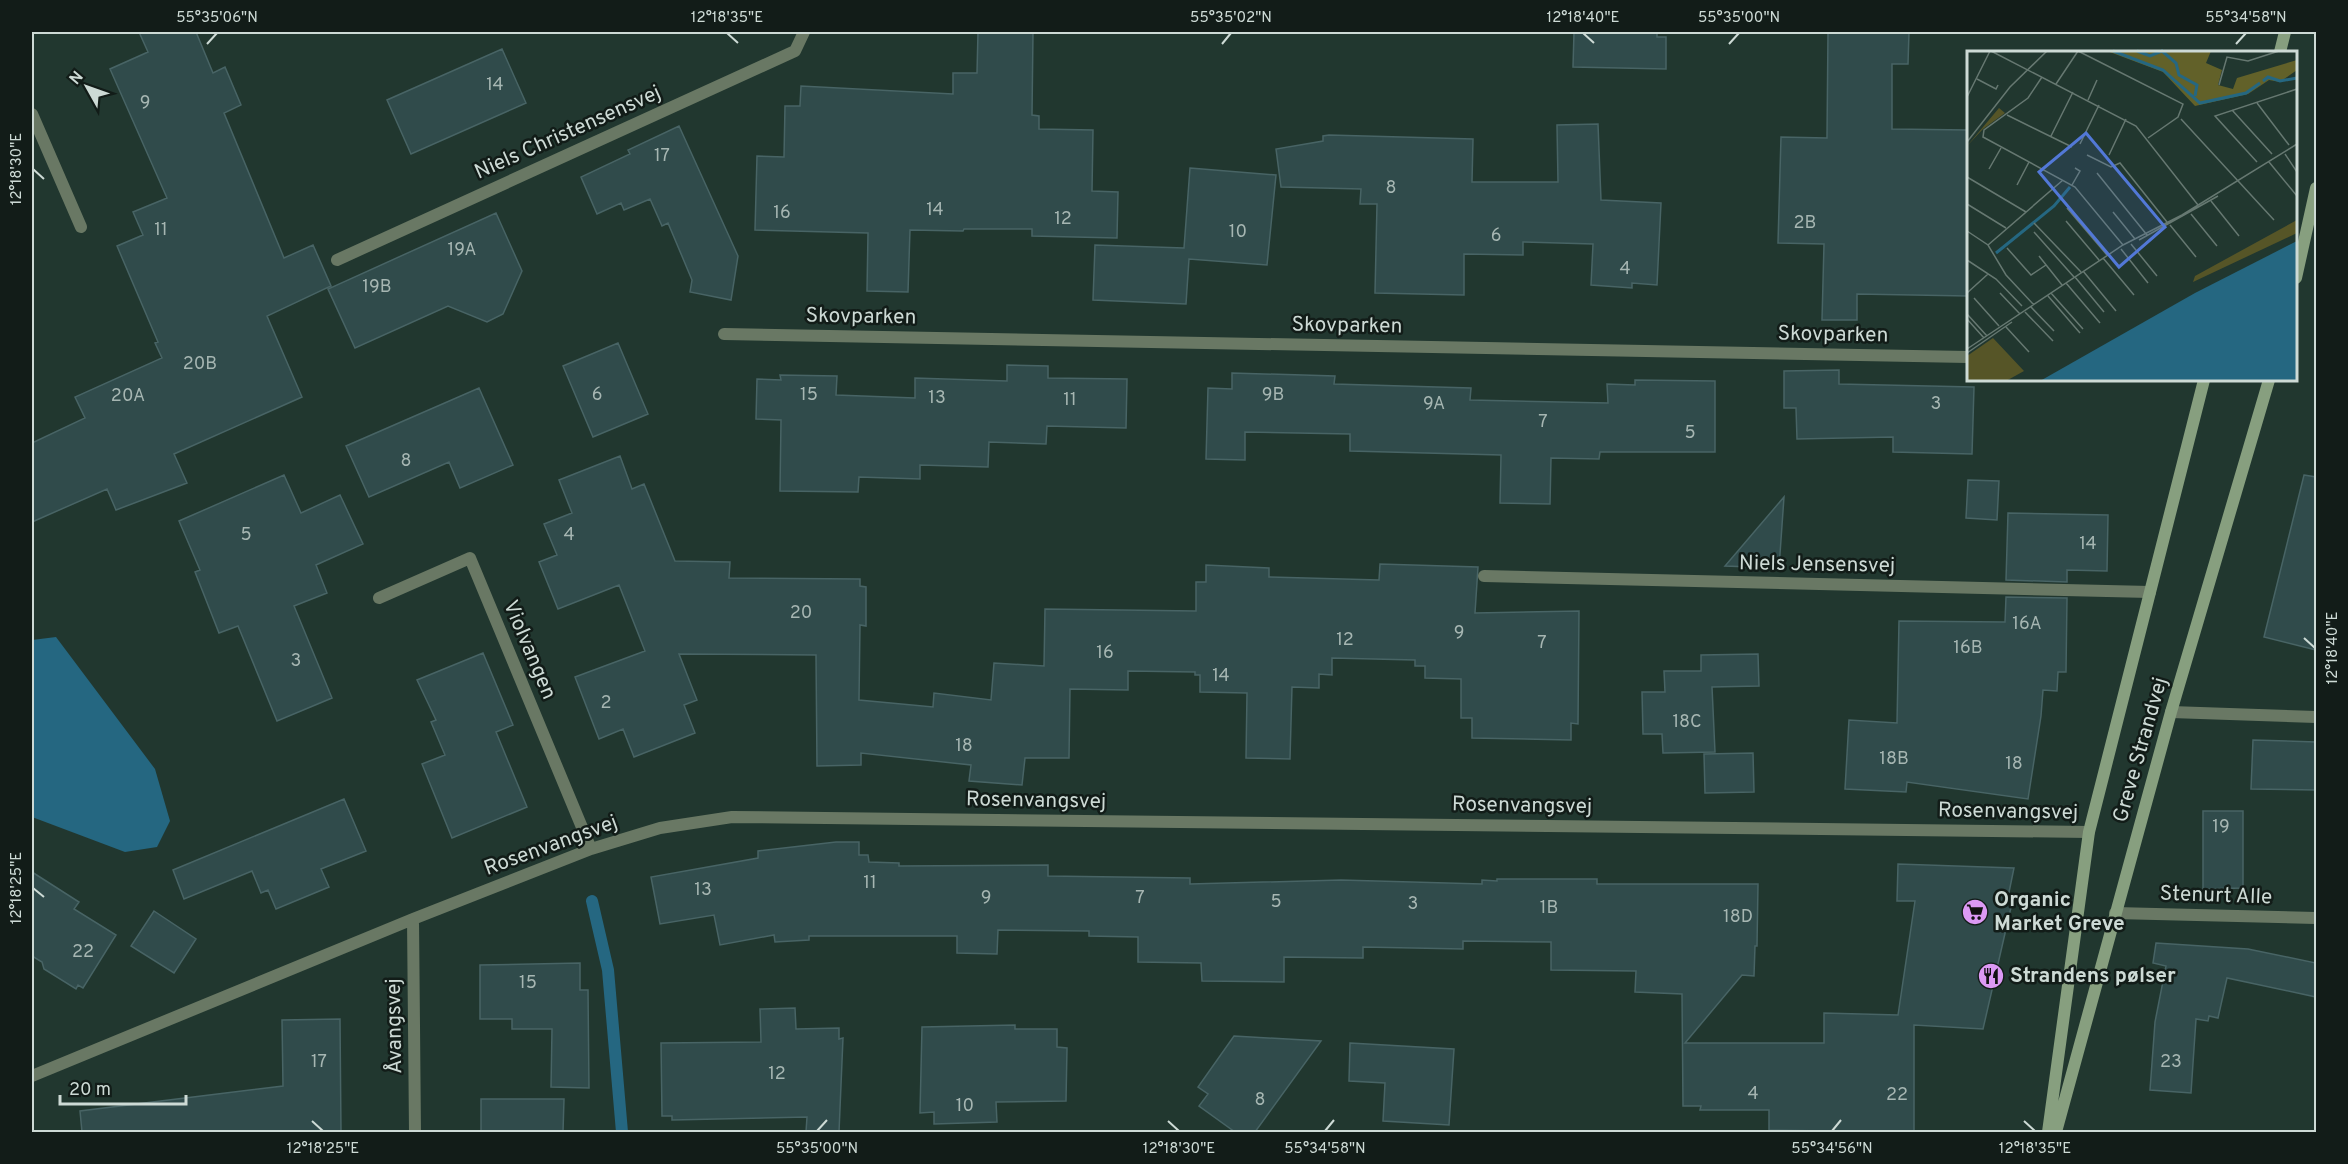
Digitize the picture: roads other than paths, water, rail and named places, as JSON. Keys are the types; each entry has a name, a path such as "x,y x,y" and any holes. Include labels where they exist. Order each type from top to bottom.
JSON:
{"main road":[{"path":"2280,51 2285,32"},
{"path":"2297,269 2316,188"},
{"name":"Greve Strandvej","path":"2048,1132 2089,832 2204,381"},
{"name":"Greve Strandvej","path":"2056,1132 2171,712 2269,381"}],"street":[{"name":"Niels Christensensvej","path":"337,260 795,51 804,32"},
{"path":"32,114 81,227"},
{"name":"Skovparken","path":"724,334 1967,357"},
{"name":"Violvangen","path":"379,598 470,558 591,849"},
{"name":"Niels Jensensvej","path":"1484,576 2150,592"},
{"path":"2171,712 2316,717"},
{"name":"Rosenvangsvej","path":"32,1076 413,919 591,849 660,828 732,817 2089,832"},
{"name":"Stenurt Alle","path":"2115,913 2316,918"},
{"name":"Åvangsvej","path":"413,919 415,1132"}],"water":[{"path":"56,637 155,769 170,821 157,847 125,852 32,817 32,640"}],"waterway":[{"path":"592,901 608,970 622,1132"}],"place":[{"name":"Organic Market Greve","path":"1975,912"},
{"name":"Strandens pølser","path":"1991,976"}]}
